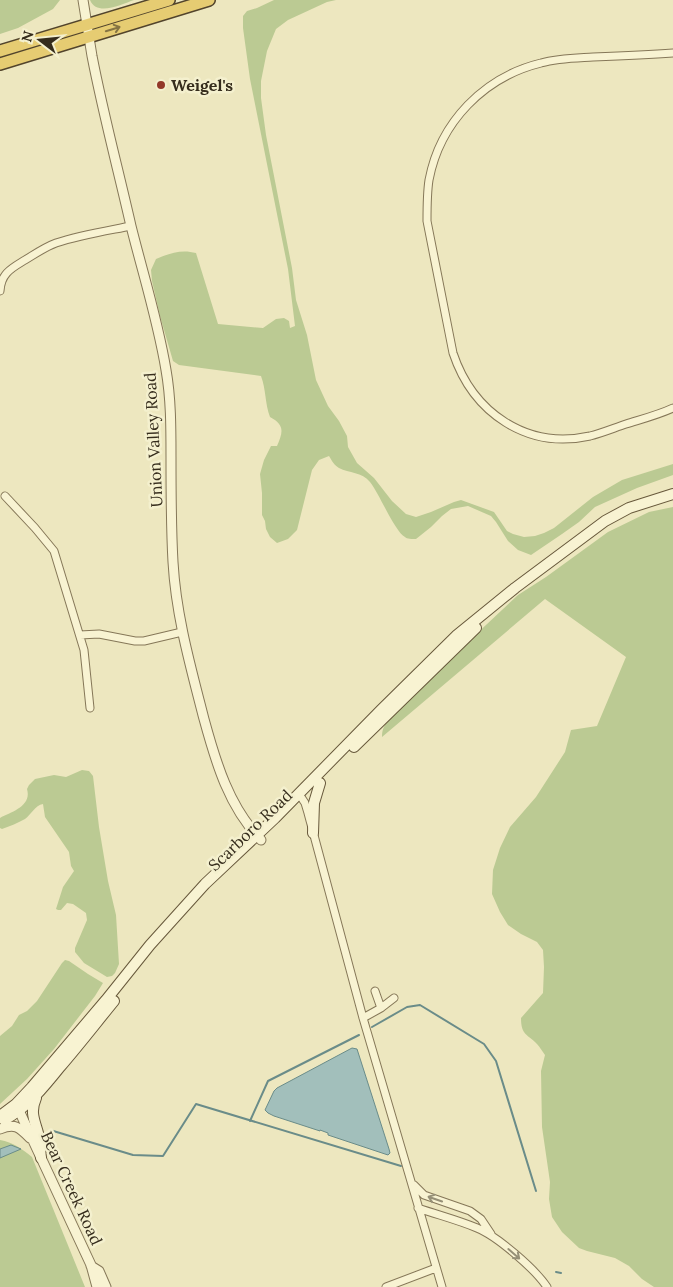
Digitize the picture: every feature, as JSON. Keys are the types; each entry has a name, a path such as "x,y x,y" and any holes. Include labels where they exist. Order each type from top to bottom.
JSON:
{"highway":[{"path":"0,64 169,0"},
{"path":"0,51 88,31 208,0"}],"main road":[{"name":"Scarboro Road","path":"0,1116 30,1102 80,1044 155,950 207,891 301,797 380,710 456,636 605,521 629,508 673,494"},
{"name":"Scarboro Road","path":"301,797 320,783 352,748 480,623 536,573"},
{"path":"313,833 314,803 320,783"},
{"name":"Scarboro Road","path":"0,1122 18,1107 48,1068 178,913 205,884 259,838"},
{"path":"39,1092 33,1106 33,1114 34,1123 39,1134 41,1158"}],"street":[{"name":"Union Valley Road","path":"83,0 94,64 162,350 169,390 173,560 175,593 182,632 222,780 229,795 250,828 259,838"},
{"path":"673,53 560,59 516,71 494,82 462,110 443,138 431,173 427,200 427,221 453,353 457,365 473,394 488,410 518,429 530,434 557,439 590,436 673,408"},
{"path":"0,291 4,276 11,268 54,244 131,226"},
{"path":"5,496 54,551 84,650 90,708"},
{"path":"80,636 99,634 144,642 182,632"},
{"path":"301,797 308,813 363,1018 442,1287"},
{"path":"375,991 381,1008"},
{"path":"363,1018 394,998"},
{"name":"Bear Creek Road","path":"18,1107 91,1265 98,1287"},
{"path":"0,1129 10,1125 19,1127 35,1143"},
{"path":"412,1182 424,1195 470,1211 482,1219 492,1236"},
{"path":"418,1208 478,1228 492,1236 529,1268 547,1287"},
{"path":"91,1265 99,1271 106,1287"},
{"path":"386,1287 436,1268"}],"green space":[{"path":"0,0 60,0 53,9 18,28 0,34"},
{"path":"90,0 134,0 104,9 93,5"},
{"path":"274,0 336,0 327,2 288,20 276,29 267,51 261,81 261,98 266,135 292,268 296,300 307,335 316,380 328,406 347,436 348,447 357,463 374,478 392,501 406,514 416,517 461,500 494,512 507,531 524,537 535,536 554,528 593,497 622,480 673,464 673,475 637,488 595,507 579,522 531,555 518,550 508,541 491,516 468,506 451,509 416,539 406,538 397,528 370,482 359,474 339,468 329,456 319,460 312,470 297,530 288,539 277,543 270,537 262,515 260,474 271,446 277,446 281,437 281,429 278,423 270,417 261,376 179,365 173,361 160,316 151,270 156,259 171,253 196,253 218,324 263,328 276,319 284,318 289,321 290,328 295,326 288,269 250,79 243,28 243,16 247,11"},
{"path":"673,507 673,1287 654,1287 642,1279 629,1266 615,1258 579,1248 562,1232 552,1217 549,1199 550,1182 542,1127 541,1071 545,1055 538,1045 524,1032 521,1024 521,1018 543,993 543,950 537,942 508,925 492,894 493,870 500,848 510,827 536,797 565,752 571,730 597,726 626,657 545,599 382,737 382,732 389,720 518,595 608,532 649,512"},
{"path":"82,770 89,771 93,776 99,827 116,915 119,964 115,973 107,977 84,963 75,952 87,920 86,913 73,904 67,903 61,910 56,909 63,887 74,871 71,866 69,852 45,817 43,804 38,806 25,819 2,829 0,828 0,818 15,811 24,804 28,795 27,789 35,779 54,775 66,777"},
{"path":"65,960 103,983 54,1049 27,1079 0,1104 0,1036 12,1026 19,1015 27,1011 37,1001"},
{"path":"0,1140 13,1144 32,1157 85,1287 0,1287"}],"water":[{"path":"352,1048 357,1049 389,1149 390,1153 388,1155 328,1135 328,1133 320,1130 274,1116 265,1110 277,1088"},
{"path":"11,1145 21,1149 0,1158 0,1149"}],"waterway":[{"path":"372,1027 407,1007 420,1005 484,1044 496,1061 536,1191"},
{"path":"250,1121 268,1081 359,1035"},
{"path":"48,1133 50,1130 133,1155 163,1156 196,1104 401,1166"},
{"path":"556,1272 561,1273"}],"place":[{"name":"Weigel's","path":"161,85"}]}
